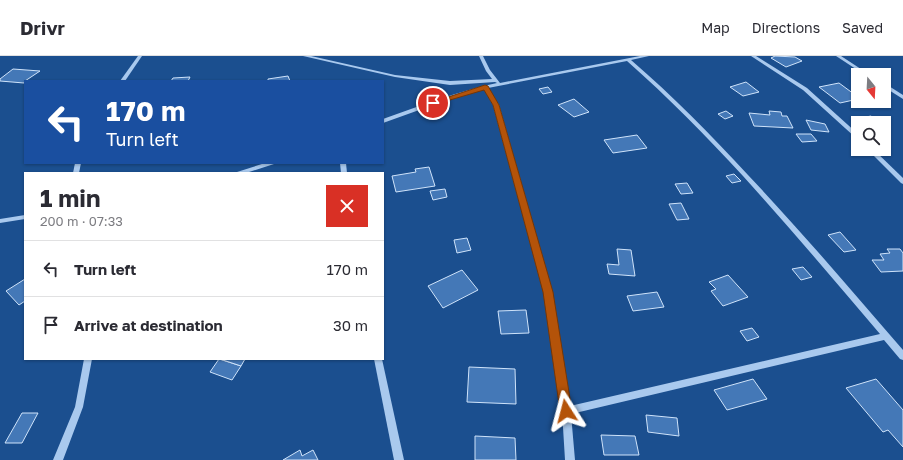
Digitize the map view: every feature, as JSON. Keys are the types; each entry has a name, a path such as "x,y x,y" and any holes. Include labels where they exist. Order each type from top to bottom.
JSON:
{"street":[{"path":"123,80 140,56"},
{"path":"305,56 395,76 450,83 495,80"},
{"path":"481,56 495,80 501,84"},
{"path":"384,121 445,99 485,87 646,56"},
{"path":"753,56 805,89 851,130"},
{"path":"838,56 857,68"},
{"path":"628,60 659,86 688,114 774,205 903,356"},
{"path":"485,87 496,105 548,292 566,411 570,460"},
{"path":"891,89 903,97"},
{"path":"877,156 903,182"},
{"path":"242,172 269,164"},
{"path":"0,220 24,217"},
{"path":"566,411 886,336"},
{"path":"58,460 79,407 88,360"},
{"path":"378,360 399,460"}],"building":[{"path":"775,56 795,57 802,61 786,67 771,58"},
{"path":"13,69 40,71 26,80 24,80 24,83 0,81 0,79"},
{"path":"288,76 290,80 268,80"},
{"path":"190,77 188,80 172,80 173,78"},
{"path":"746,82 759,92 743,96 730,87"},
{"path":"839,83 851,92 851,101 840,103 819,87"},
{"path":"548,87 552,92 543,94 539,89"},
{"path":"574,99 589,112 574,117 558,105"},
{"path":"726,111 733,116 725,119 718,114"},
{"path":"769,111 781,112 782,116 787,116 793,128 754,126 749,113 770,115"},
{"path":"806,120 825,124 829,132 811,130"},
{"path":"796,134 811,134 817,141 802,142"},
{"path":"637,135 647,148 613,153 604,140"},
{"path":"429,167 435,186 396,192 392,176 416,172 415,169"},
{"path":"734,174 741,181 732,183 726,176"},
{"path":"687,183 693,193 681,194 675,184"},
{"path":"445,189 447,197 433,200 430,191"},
{"path":"681,203 689,219 677,220 669,204"},
{"path":"840,232 856,250 844,252 828,235"},
{"path":"467,238 471,250 457,253 454,240"},
{"path":"617,249 631,250 635,276 609,274 607,264 619,265"},
{"path":"887,249 900,249 903,253 903,271 881,272 872,260 884,260 880,254 890,253"},
{"path":"803,267 812,277 801,280 792,269"},
{"path":"462,270 478,290 443,308 428,286"},
{"path":"728,275 748,297 723,306 711,291 716,289 709,282"},
{"path":"24,280 24,302 19,305 6,291"},
{"path":"657,292 664,307 633,311 627,296"},
{"path":"526,310 529,333 501,334 498,311"},
{"path":"752,328 759,337 747,341 740,331"},
{"path":"218,360 241,366 232,380 210,372"},
{"path":"223,360 244,360 241,366"},
{"path":"469,367 515,369 516,404 467,402"},
{"path":"753,379 767,399 727,410 714,390"},
{"path":"876,379 903,410 903,447 888,430 883,432 846,388"},
{"path":"22,413 38,413 22,443 5,443"},
{"path":"646,415 677,418 679,436 648,432"},
{"path":"601,435 635,436 639,455 604,455"},
{"path":"475,436 515,438 516,460 475,460"},
{"path":"300,450 302,456 313,450 318,460 283,460"}],"route":[{"path":"433,103 485,87 496,105 548,292 566,411"}]}
